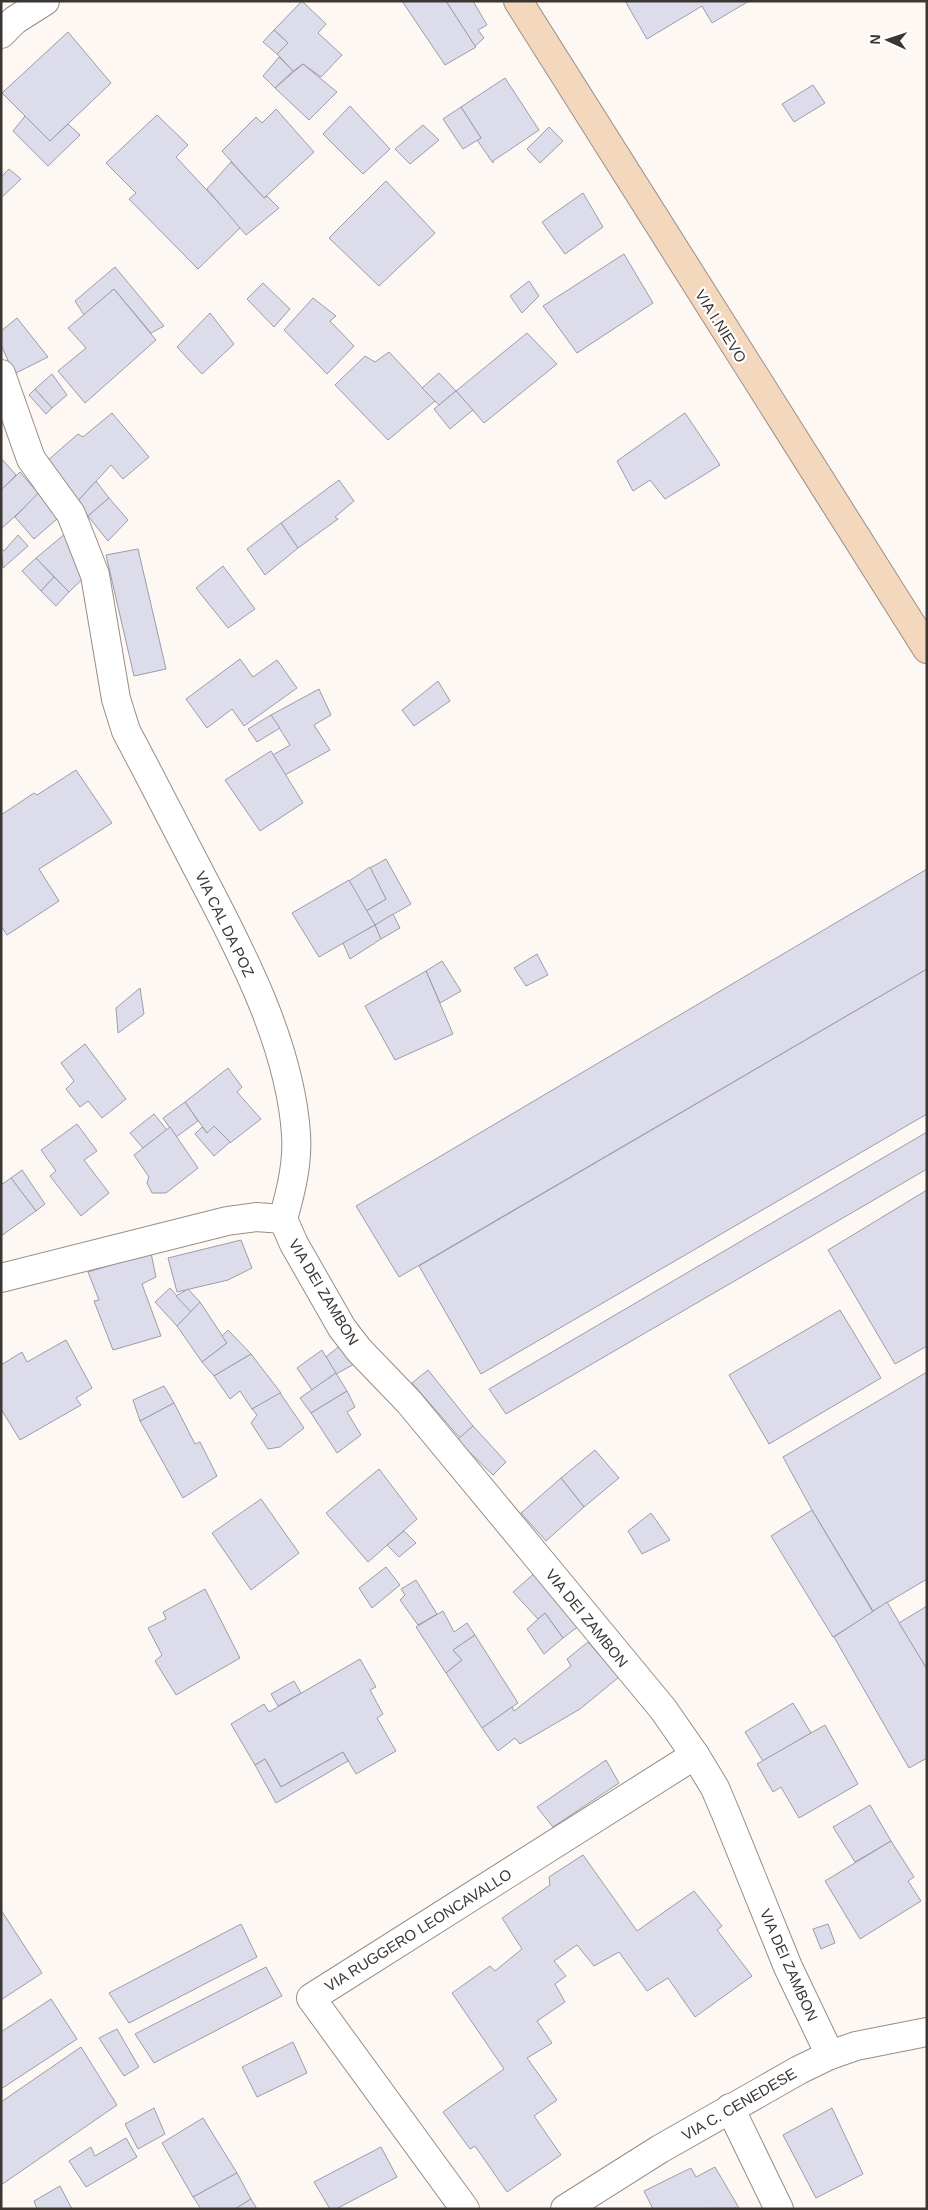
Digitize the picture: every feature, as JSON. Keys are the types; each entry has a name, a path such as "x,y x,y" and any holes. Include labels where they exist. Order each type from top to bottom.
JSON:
{"street":[{"path":"1,34 15,20 45,1"},
{"name":"VIA I.NIEVO","path":"518,1 927,649"},
{"name":"VIA CAL DA POZ","path":"1,374 31,459 71,514 89,555 95,575 116,699 126,731 251,975 280,1055 293,1106 296,1135 296,1164 292,1190 283,1219"},
{"path":"1,1278 227,1221 256,1218 283,1219"},
{"name":"VIA DEI ZAMBON","path":"283,1219 294,1244 337,1320 359,1350 409,1402 662,1709 695,1755 715,1788 788,1967 830,2054"},
{"name":"VIA RUGGERO LEONCAVALLO","path":"465,2209 311,1998 695,1755"},
{"name":"VIA C. CENEDESE","path":"565,2209 730,2108 830,2054 883,2039 927,2032"},
{"path":"730,2108 779,2209"}],"building":[{"path":"302,1 326,24 318,33 342,55 321,77 303,64 293,71 277,54 288,43 274,30"},
{"path":"402,1 446,1 476,47 445,65"},
{"path":"446,1 473,1 487,25 478,30 484,38 475,46"},
{"path":"625,1 749,1 712,23 702,6 647,39"},
{"path":"274,30 288,43 277,54 263,42"},
{"path":"68,32 111,83 50,141 2,93"},
{"path":"279,57 293,71 275,88 263,76"},
{"path":"303,64 337,92 309,120 275,88"},
{"path":"505,78 539,130 493,161 493,163 477,140 481,138 461,107"},
{"path":"813,85 825,103 794,122 782,104"},
{"path":"350,106 390,149 363,174 323,134"},
{"path":"461,107 481,138 463,149 443,119"},
{"path":"276,109 314,152 264,198 222,151 256,117 262,123"},
{"path":"157,115 188,145 176,157 241,227 198,269 129,199 136,193 106,163"},
{"path":"25,116 50,141 68,124 80,135 48,166 13,131"},
{"path":"423,125 439,140 410,164 395,149"},
{"path":"549,127 563,141 540,163 527,149"},
{"path":"231,162 264,198 267,196 279,208 246,235 207,189"},
{"path":"9,169 21,179 1,198 1,177"},
{"path":"386,181 435,233 379,286 329,238"},
{"path":"583,193 603,227 565,254 542,222"},
{"path":"624,254 653,303 577,353 543,306"},
{"path":"115,267 164,326 151,333 114,289 84,315 75,301"},
{"path":"529,281 539,296 522,313 510,296"},
{"path":"263,283 290,309 274,327 247,299"},
{"path":"114,289 156,340 85,403 58,371 86,348 68,328"},
{"path":"313,298 336,316 330,321 354,346 327,374 284,330"},
{"path":"210,313 234,344 202,374 177,347"},
{"path":"17,318 48,357 14,374 1,345 1,331"},
{"path":"527,333 557,364 484,423 456,391"},
{"path":"389,352 435,401 388,440 335,385 365,356 375,362"},
{"path":"439,373 456,391 439,405 422,388"},
{"path":"52,374 67,395 52,408 35,389"},
{"path":"35,389 52,408 46,414 29,395"},
{"path":"456,391 473,410 450,429 434,409"},
{"path":"112,413 149,457 123,479 111,465 78,501 47,461 78,434 83,437"},
{"path":"685,413 720,465 665,499 650,480 633,491 617,461"},
{"path":"1,458 16,475 1,490"},
{"path":"20,472 39,494 1,529 1,490"},
{"path":"339,480 354,501 335,517 338,519 298,548 281,523"},
{"path":"96,481 109,498 88,516 78,501"},
{"path":"44,487 65,512 34,539 15,517"},
{"path":"109,498 128,520 108,541 88,516"},
{"path":"281,523 298,548 265,575 247,549"},
{"path":"66,533 91,571 69,592 36,558"},
{"path":"18,535 28,546 3,568 1,548 4,551"},
{"path":"138,549 166,669 134,676 106,555"},
{"path":"36,558 54,577 41,591 22,571"},
{"path":"223,566 255,609 228,628 196,588"},
{"path":"54,577 69,592 56,606 41,591"},
{"path":"240,659 253,677 277,660 297,688 244,726 232,709 207,728 186,699"},
{"path":"438,681 450,701 414,726 402,710"},
{"path":"319,689 331,715 314,725 330,750 285,775 273,755 290,745 271,715"},
{"path":"271,715 280,728 257,742 248,729"},
{"path":"271,751 303,803 260,831 225,780"},
{"path":"76,770 112,823 39,869 59,901 7,935 1,926 1,815 34,793 37,795"},
{"path":"386,859 411,904 375,925 366,911 386,899 370,868"},
{"path":"370,867 386,899 366,911 349,881"},
{"path":"927,869 927,969 399,1277 356,1206"},
{"path":"349,880 375,925 319,957 292,913"},
{"path":"393,914 400,928 381,939 375,925"},
{"path":"375,925 381,939 350,959 343,943"},
{"path":"537,954 548,975 526,986 514,968"},
{"path":"442,961 461,991 440,1003 426,971"},
{"path":"927,969 927,1114 481,1374 419,1266"},
{"path":"426,971 453,1034 395,1060 365,1006"},
{"path":"140,988 144,1014 118,1033 116,1008"},
{"path":"85,1044 126,1099 102,1118 88,1101 80,1107 66,1089 74,1081 61,1063"},
{"path":"228,1068 242,1087 237,1092 261,1119 230,1143 214,1126 207,1133 185,1102"},
{"path":"185,1102 198,1121 176,1137 163,1118"},
{"path":"154,1114 167,1130 143,1148 130,1133"},
{"path":"77,1124 97,1151 84,1160 109,1193 81,1216 50,1176 56,1171 41,1150"},
{"path":"214,1126 230,1142 214,1156 195,1134 202,1127 207,1133"},
{"path":"170,1127 198,1168 166,1193 152,1193 147,1183 149,1177 134,1155"},
{"path":"927,1132 927,1169 506,1414 489,1389"},
{"path":"22,1170 45,1204 36,1211 11,1178"},
{"path":"11,1178 36,1211 1,1236 1,1185"},
{"path":"927,1190 927,1346 895,1364 828,1250"},
{"path":"241,1240 252,1268 228,1280 177,1292 168,1258"},
{"path":"151,1253 156,1277 142,1284 161,1336 113,1350 94,1301 99,1300 88,1272"},
{"path":"170,1288 191,1312 177,1326 155,1302"},
{"path":"188,1289 200,1302 191,1312 176,1296"},
{"path":"200,1302 227,1343 202,1362 177,1326"},
{"path":"840,1310 881,1378 769,1444 729,1375"},
{"path":"228,1330 251,1354 214,1376 202,1362 227,1343 222,1336"},
{"path":"66,1340 92,1388 76,1398 81,1405 20,1440 1,1409 1,1365 22,1352 27,1362"},
{"path":"343,1343 358,1362 336,1374 326,1357"},
{"path":"322,1350 336,1373 312,1390 297,1368"},
{"path":"251,1354 281,1393 252,1409 240,1391 230,1399 214,1376"},
{"path":"428,1370 473,1426 460,1438 412,1383"},
{"path":"927,1372 927,1579 873,1611 812,1510 783,1457"},
{"path":"336,1373 347,1391 311,1413 300,1398"},
{"path":"164,1386 174,1403 140,1421 133,1400"},
{"path":"347,1391 355,1407 347,1412 361,1435 337,1453 311,1413"},
{"path":"280,1393 304,1428 280,1447 268,1449 251,1423 257,1415 252,1409"},
{"path":"174,1403 195,1444 200,1442 217,1476 183,1498 140,1421"},
{"path":"473,1426 506,1462 493,1475 457,1440"},
{"path":"595,1450 619,1478 584,1507 561,1478"},
{"path":"379,1469 417,1519 368,1562 326,1513"},
{"path":"561,1478 584,1507 546,1541 521,1513"},
{"path":"261,1499 299,1553 251,1590 212,1533"},
{"path":"812,1510 873,1612 833,1637 771,1536"},
{"path":"651,1513 670,1540 642,1554 628,1531"},
{"path":"404,1531 416,1543 399,1557 387,1545"},
{"path":"386,1567 400,1585 372,1608 359,1588"},
{"path":"536,1572 580,1625 563,1638 545,1613 538,1619 513,1592"},
{"path":"416,1580 437,1614 418,1625 400,1600 405,1595 401,1589"},
{"path":"205,1589 240,1658 176,1695 155,1661 162,1655 148,1628 166,1619 163,1612"},
{"path":"887,1602 927,1669 927,1758 909,1768 834,1637"},
{"path":"927,1606 927,1669 899,1623"},
{"path":"443,1611 454,1632 467,1623 475,1635 453,1650 462,1660 446,1673 416,1627"},
{"path":"545,1613 563,1638 544,1654 527,1629"},
{"path":"475,1635 518,1703 482,1728 446,1673 462,1660 453,1650"},
{"path":"588,1642 619,1677 580,1709 520,1744 515,1738 498,1751 482,1728 512,1707 514,1711 571,1666 567,1659"},
{"path":"360,1659 376,1687 370,1690 383,1714 377,1718 396,1751 356,1774 343,1752 281,1787 265,1759 255,1765 231,1724 264,1704 269,1712"},
{"path":"294,1681 301,1693 278,1706 271,1694"},
{"path":"793,1703 811,1733 763,1761 745,1732"},
{"path":"825,1725 858,1784 799,1818 781,1787 773,1792 757,1764"},
{"path":"343,1752 348,1761 276,1803 255,1765 265,1759 281,1787"},
{"path":"606,1760 619,1783 553,1827 537,1807"},
{"path":"870,1805 891,1841 855,1862 833,1827"},
{"path":"891,1841 914,1877 908,1881 921,1901 860,1939 825,1881"},
{"path":"583,1855 637,1931 694,1891 722,1926 717,1930 752,1976 695,2017 668,1978 647,1991 619,1952 594,1966 577,1945 554,1961 566,1976 555,1984 565,2002 537,2021 552,2043 527,2058 557,2100 534,2116 561,2155 507,2192 475,2146 470,2149 443,2112 504,2069 452,1993 490,1966 495,1971 522,1949 502,1918 550,1885 549,1877"},
{"path":"1,1910 42,1973 1,2000"},
{"path":"241,1924 257,1957 129,2023 109,1993"},
{"path":"828,1924 835,1943 821,1949 813,1929"},
{"path":"266,1967 282,1996 154,2063 135,2034"},
{"path":"51,1999 77,2039 1,2089 1,2032"},
{"path":"117,2029 139,2067 124,2076 99,2038"},
{"path":"293,2042 307,2073 257,2097 242,2067"},
{"path":"81,2047 117,2105 1,2185 1,2102"},
{"path":"154,2108 165,2134 138,2149 125,2124"},
{"path":"832,2108 863,2174 816,2198 783,2135"},
{"path":"203,2118 237,2173 193,2197 162,2143"},
{"path":"126,2138 137,2157 86,2187 69,2161 91,2147 95,2156"},
{"path":"381,2147 397,2177 336,2209 330,2209 314,2182"},
{"path":"715,2167 739,2208 653,2209 644,2191 691,2168 696,2177"},
{"path":"237,2173 251,2199 235,2209 201,2209 193,2197"},
{"path":"60,2186 72,2209 37,2209 34,2201"},
{"path":"251,2199 257,2209 235,2209"}]}
